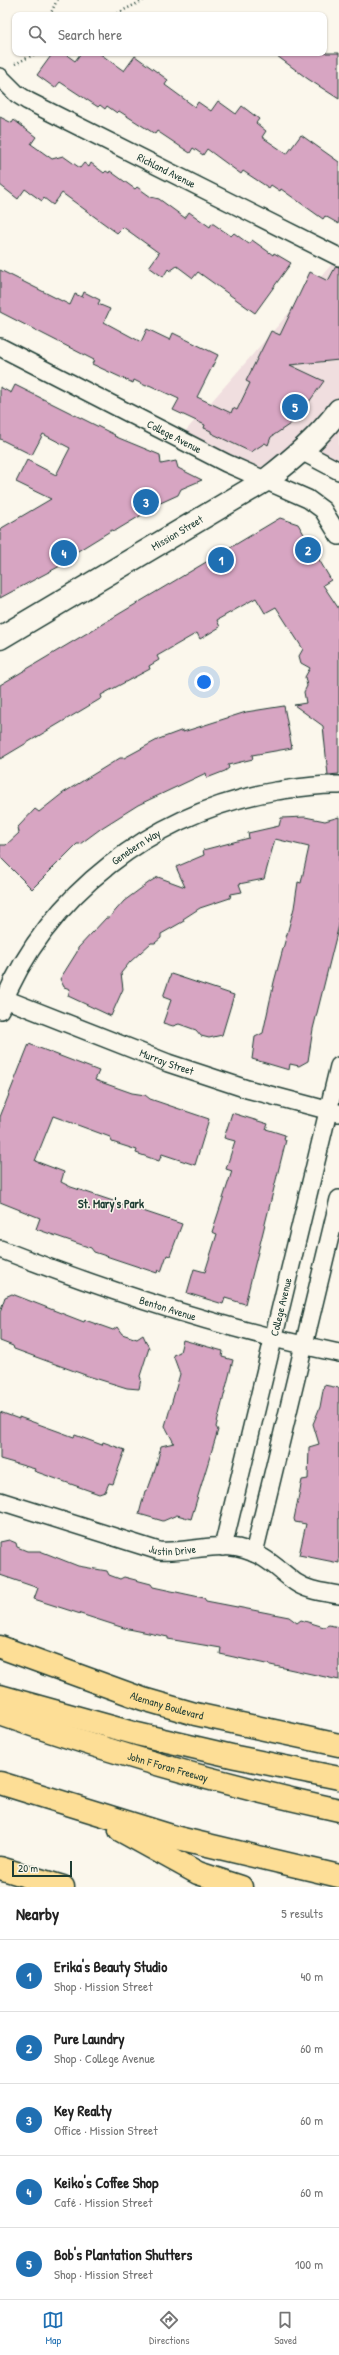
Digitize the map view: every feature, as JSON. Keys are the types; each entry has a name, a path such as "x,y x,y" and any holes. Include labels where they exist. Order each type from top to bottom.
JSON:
{"main road":[{"name":"Mission Street","path":"0,638 266,480 303,452 322,433 339,410"},
{"path":"0,1641 80,1677"},
{"name":"Alemany Boulevard","path":"0,1647 80,1677 195,1714 339,1745"},
{"path":"0,1696 137,1734 236,1757 339,1778"},
{"name":"John F Foran Freeway","path":"0,1714 151,1762 235,1786 339,1810"},
{"path":"0,1783 178,1838 339,1876"},
{"path":"84,1810 198,1873 241,1887"},
{"path":"0,1868 63,1887"}],"street":[{"name":"Richland Avenue","path":"0,77 17,94 28,101 339,257"},
{"name":"College Avenue","path":"0,347 226,463 308,499 324,510 339,536"},
{"path":"303,452 339,471"},
{"name":"Genebern Way","path":"1,1002 38,939 62,909 92,879 129,849 166,827 192,816 249,796 294,788 339,785"},
{"name":"Murray Street","path":"1,1002 168,1063 248,1089 334,1112"},
{"name":"College Avenue","path":"223,1547 273,1338 334,1112 339,1066"},
{"path":"254,1553 339,1198"},
{"name":"Benton Avenue","path":"0,1249 148,1302 273,1338 339,1353"},
{"name":"Justin Drive","path":"0,1501 159,1551 176,1552 223,1547 254,1553 276,1565 296,1582 310,1590 339,1595"}],"path":[{"path":"51,12 57,0"},
{"path":"120,12 144,0"},
{"path":"15,64 29,57"}],"shaded area":[{"path":"339,256 339,466 310,451 272,479 182,435"}],"building":[{"path":"327,53 339,53 339,99 308,79 277,56 327,56"},
{"path":"51,56 68,56 75,61 79,56 103,56 124,71 135,56 168,80 165,85 195,107 198,102 211,111 218,101 236,114 242,106 259,119 256,123 266,131 262,137 287,154 301,135 339,162 339,224 325,216 323,219 281,189 280,191 271,185 269,188 243,171 241,174 207,149 203,155 193,148 190,153 157,131 155,134 119,111 117,113 107,106 105,109 100,105 98,107 60,82 55,88 37,75"},
{"path":"0,117 12,123 14,120 36,137 31,144 52,159 63,156 80,168 84,163 89,167 91,163 104,173 106,171 109,173 110,171 135,189 137,187 151,197 159,199 185,218 189,212 210,227 212,223 231,236 234,233 249,244 252,240 273,255 274,253 291,263 255,313 198,272 193,278 177,266 170,271 168,269 163,277 149,267 159,253 123,227 117,233 62,193 53,205 44,198 42,201 25,189 18,199 0,185"},
{"path":"336,266 339,267 339,360 290,365 324,381 296,420 271,437 268,445 265,443 251,452 211,433 211,431 204,428 205,425 173,410 179,399 149,385 146,386 134,380 133,383 92,364 94,360 0,312 0,270 70,305 75,294 82,297 84,292 100,300 98,304 110,309 104,322 141,342 147,329 170,340 173,333 218,355 197,397 231,413 233,408 237,410 250,383 246,381 271,331 280,335 310,272 328,281"},
{"path":"15,385 115,435 114,436 160,455 161,464 176,461 178,468 202,480 181,489 178,495 145,510 145,513 115,531 112,530 73,554 75,558 0,598 0,529 51,499 16,482 27,460 56,475 70,448 43,434 32,455 0,439 0,387 11,393"},
{"path":"280,518 298,524 331,580 323,585 339,609 339,774 328,775 323,726 294,705 306,703 304,692 307,686 305,677 310,668 301,663 299,656 303,649 276,607 265,613 256,598 217,620 220,627 200,639 197,633 157,656 159,660 149,666 150,669 101,695 102,698 0,759 0,685"},
{"path":"284,706 292,748 252,755 253,759 228,765 229,768 225,771 207,778 206,773 138,805 103,827 80,844 77,844 32,889 0,857 0,845 6,845 19,833 18,827 35,809 39,812 63,793 120,758 124,758 159,739 183,730 183,732 246,712"},
{"path":"305,817 325,821 339,817 339,925 313,1029 308,1061 299,1066 290,1064 289,1070 252,1059 255,1037 263,1033 274,982 294,908 298,882 301,883 309,847 275,839 264,879 239,884 242,892 231,894 230,898 200,908 183,919 184,921 161,934 161,938 155,943 151,943 130,962 121,973 123,989 111,1016 68,996 70,989 64,987 60,979 78,948 124,901 158,877 185,887 176,867 204,855 203,850 249,838 248,833 279,826 281,818"},
{"path":"171,974 234,995 222,1035 209,1038 201,1036 196,1030 179,1024 173,1026 163,1023 171,1000 163,997"},
{"path":"29,1044 99,1071 95,1080 132,1093 145,1095 150,1099 209,1119 195,1165 162,1154 159,1161 136,1153 137,1150 112,1142 110,1137 53,1116 35,1161 64,1172 61,1182 71,1187 182,1224 170,1256 167,1255 161,1272 158,1270 157,1273 94,1252 91,1248 36,1229 40,1218 0,1202 0,1117"},
{"path":"232,1113 268,1124 266,1129 285,1135 284,1140 286,1140 245,1304 225,1298 223,1304 187,1293 194,1269 205,1272 217,1234 212,1232 232,1171 226,1169 235,1141 224,1138"},
{"path":"12,1294 84,1322 85,1320 113,1330 117,1327 122,1334 137,1339 143,1335 149,1348 140,1376 141,1379 139,1389 127,1388 88,1376 14,1349 13,1346 0,1341 0,1312 5,1297"},
{"path":"183,1340 223,1351 222,1357 233,1360 216,1427 218,1430 191,1519 177,1515 163,1521 139,1514 145,1491 148,1489 156,1467 161,1446 174,1443 165,1426 180,1374 173,1355 180,1352"},
{"path":"324,1385 339,1388 339,1563 299,1555 306,1524 295,1522 294,1519 302,1480 308,1479 309,1447 319,1444 313,1424 320,1407"},
{"path":"0,1412 19,1419 19,1417 74,1437 75,1435 102,1445 103,1442 125,1450 113,1484 109,1483 105,1492 99,1494 34,1471 35,1469 0,1459"},
{"path":"9,1540 16,1543 17,1547 27,1551 40,1551 78,1566 107,1571 109,1575 120,1579 124,1577 151,1584 153,1587 204,1598 206,1601 289,1617 297,1623 301,1620 324,1627 329,1625 339,1627 339,1680 220,1654 221,1648 168,1639 168,1637 124,1628 34,1599 38,1588 0,1575 0,1542"}],"place":[{"name":"Bob's Plantation Shutters","path":"295,407"},
{"name":"Key Realty","path":"146,502"},
{"name":"Pure Laundry","path":"308,550"},
{"name":"Keiko's Coffee Shop","path":"64,553"},
{"name":"Erika's Beauty Studio","path":"221,560"}],"district":[{"name":"St. Mary's Park","path":"111,1204"}]}
